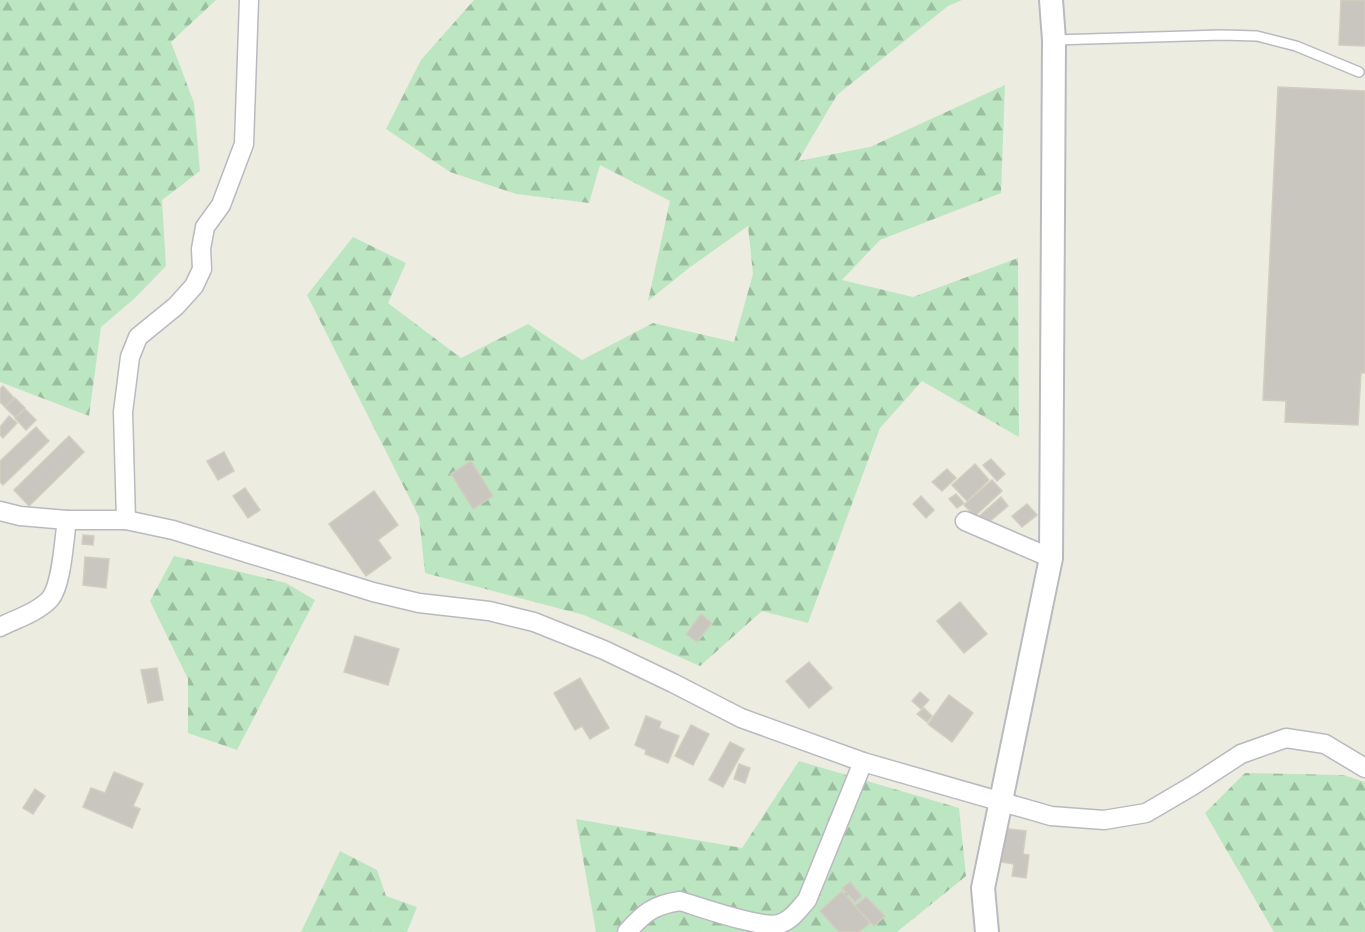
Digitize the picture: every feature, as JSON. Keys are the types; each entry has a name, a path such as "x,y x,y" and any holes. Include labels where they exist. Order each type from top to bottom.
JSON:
{"street":[{"path":"126,520 123,412 130,357 138,337 176,306 194,286 202,269 201,249 205,226 221,204 244,144 249,0"},
{"path":"987,932 983,888 1051,558 1054,40 1051,0"},
{"path":"0,511 20,516 67,520 126,520 173,530 374,592 419,603 489,611 534,622 614,655 741,718 862,762 1051,816 1104,820 1146,813 1241,754 1286,738 1325,744 1365,768"},
{"path":"0,627 42,605 51,597 57,585 67,520"},
{"path":"965,521 1051,558"},
{"path":"627,932 644,913 680,901 761,924 779,924 795,914 807,900 862,762"}],"lane":[{"path":"1054,40 1257,36 1296,46 1359,72"}],"green space":[{"path":"0,0 216,0 171,42 194,103 200,171 162,200 166,266 135,298 101,327 89,416 0,382"},
{"path":"474,0 962,0 948,6 837,95 798,161 870,147 1005,85 1001,193 880,240 842,280 913,297 1018,258 1019,437 922,381 880,428 808,623 762,611 700,666 584,615 425,573 419,517 307,295 353,237 406,263 388,303 461,358 528,324 582,360 653,323 734,342 753,274 748,226 689,268 648,301 670,201 600,165 589,203 516,194 450,172 386,129 421,60"},
{"path":"174,556 286,583 315,600 237,750 188,733 188,679 150,601"},
{"path":"799,761 959,808 966,876 897,932 596,932 576,819 742,848"},
{"path":"1245,773 1343,775 1365,782 1365,932 1274,932 1205,813"},
{"path":"340,851 377,870 386,896 417,907 407,932 301,932"}],"building":[{"path":"1341,0 1365,0 1365,46 1339,45"},
{"path":"1278,87 1365,91 1365,373 1361,373 1358,425 1285,422 1286,401 1263,400"},
{"path":"3,386 14,398 5,407 0,402 0,389"},
{"path":"15,398 25,408 15,417 5,407"},
{"path":"25,409 36,420 26,430 15,418"},
{"path":"9,416 17,423 3,438 0,435 0,427"},
{"path":"36,427 49,441 3,485 0,482 0,461"},
{"path":"69,436 84,452 29,506 14,490"},
{"path":"224,452 234,471 218,480 207,461"},
{"path":"991,459 1005,474 997,481 983,465"},
{"path":"471,461 493,496 473,509 451,474"},
{"path":"975,464 989,480 967,501 952,485"},
{"path":"947,469 956,478 942,491 932,482"},
{"path":"992,480 1002,491 975,516 964,505"},
{"path":"245,488 260,510 248,518 233,496"},
{"path":"374,491 398,525 378,540 391,558 366,576 329,524"},
{"path":"956,494 964,503 957,508 949,499"},
{"path":"921,496 934,510 926,518 913,504"},
{"path":"1001,497 1008,506 984,526 977,518"},
{"path":"1027,504 1037,515 1022,527 1012,516"},
{"path":"83,535 94,536 93,545 82,544"},
{"path":"85,557 109,559 106,588 83,585"},
{"path":"960,602 987,634 964,653 937,621"},
{"path":"701,614 712,623 697,642 686,634"},
{"path":"355,636 399,649 388,685 344,672"},
{"path":"809,662 832,688 809,708 786,681"},
{"path":"157,668 163,700 148,703 141,670"},
{"path":"580,678 609,728 590,739 582,726 575,730 554,693"},
{"path":"920,692 929,700 921,709 912,701"},
{"path":"949,695 973,713 952,742 928,724"},
{"path":"924,708 932,716 927,722 917,714"},
{"path":"646,716 661,722 659,728 679,736 668,763 645,754 646,750 635,745"},
{"path":"691,725 709,734 693,765 675,756"},
{"path":"730,742 744,749 723,787 709,780"},
{"path":"739,764 750,768 745,783 734,779"},
{"path":"114,772 143,784 133,806 140,809 132,828 83,807 91,788 105,793"},
{"path":"35,789 45,796 33,814 23,808"},
{"path":"1000,828 1026,831 1023,854 1029,855 1026,878 1012,876 1014,864 995,861"},
{"path":"850,882 862,896 855,902 842,888"},
{"path":"842,891 870,923 859,932 839,932 820,911"},
{"path":"866,897 885,916 874,926 855,906"}]}
